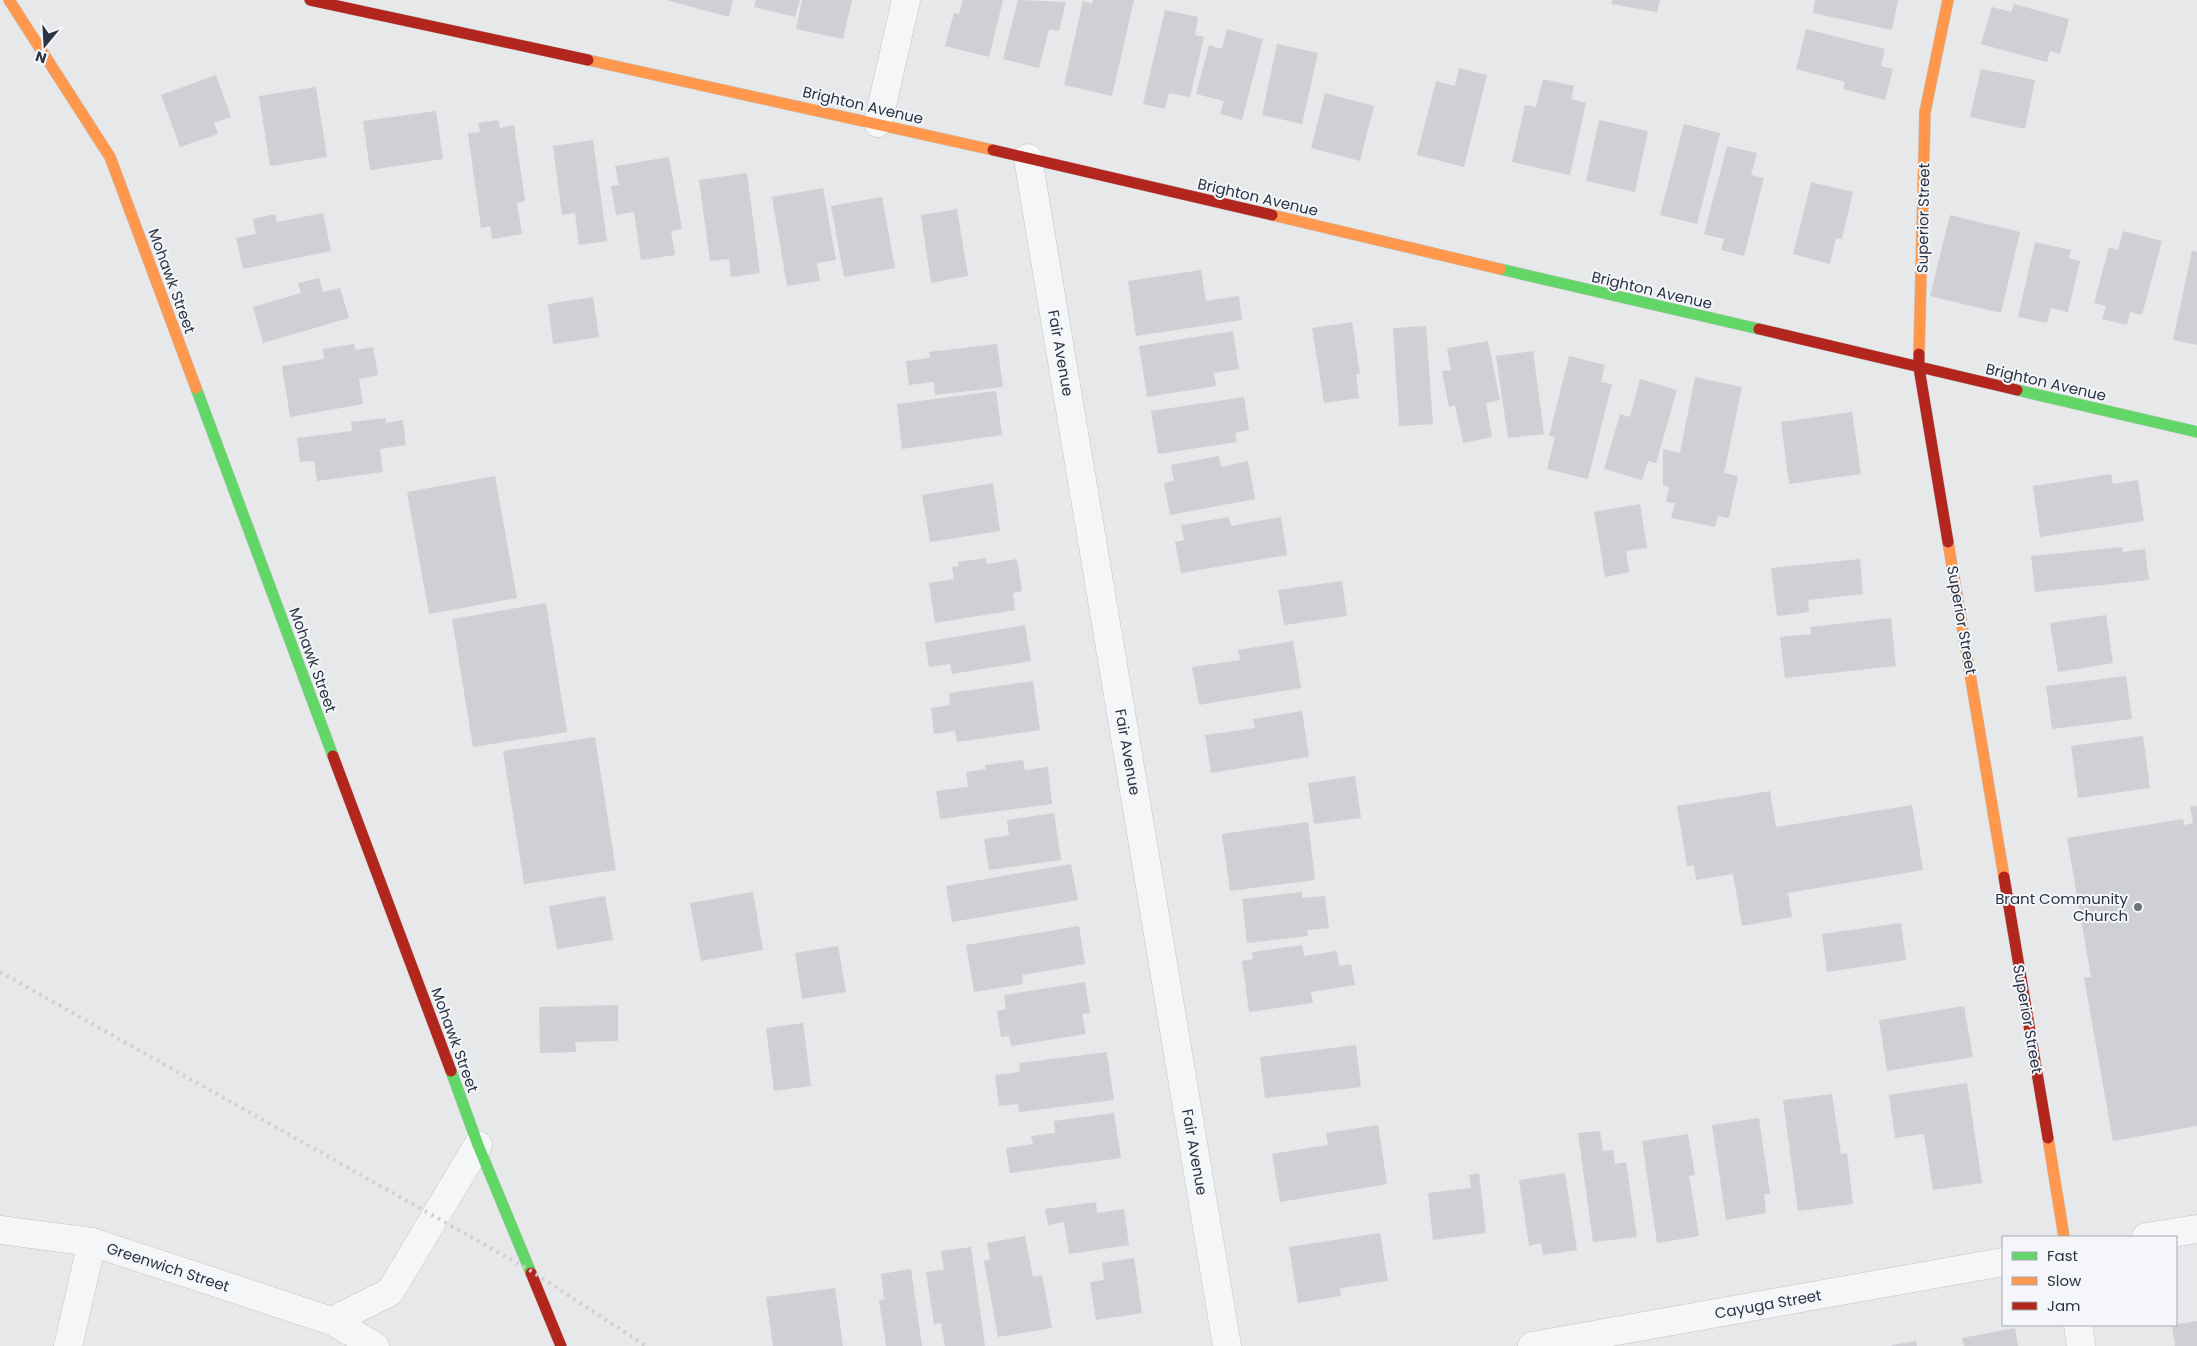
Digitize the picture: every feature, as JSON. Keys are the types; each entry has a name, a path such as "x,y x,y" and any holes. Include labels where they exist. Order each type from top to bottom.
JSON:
{"street":[{"name":"Mohawk Street","path":"10,0 110,157 478,1145 561,1346"},
{"name":"Brighton Avenue","path":"310,0 878,123 2197,432"},
{"path":"878,123 906,0"},
{"name":"Superior Street","path":"1948,0 1925,112 1919,368 2064,1236"},
{"name":"Fair Avenue","path":"1028,158 1227,1346"},
{"path":"332,1320 390,1292 478,1145"},
{"path":"2152,1236 2197,1229"},
{"name":"Greenwich Street","path":"0,1230 92,1242 332,1320 374,1346"},
{"path":"68,1346 92,1242"},
{"name":"Cayuga Street","path":"1532,1346 2002,1262"},
{"path":"2078,1326 2082,1346"}],"building":[{"path":"666,0 733,0 729,17"},
{"path":"756,0 800,0 795,17 754,7"},
{"path":"802,0 852,0 843,39 796,29"},
{"path":"963,0 1003,0 989,57 945,46 954,13 959,14"},
{"path":"1018,0 1066,2 1059,31 1049,29 1039,68 1003,59"},
{"path":"1093,0 1134,0 1112,96 1064,85 1083,1 1092,4"},
{"path":"1612,0 1660,0 1657,12 1611,4"},
{"path":"1815,0 1898,0 1892,30 1813,13"},
{"path":"2014,4 2069,19 2060,54 2050,51 2047,62 1981,44 1992,7 2011,12"},
{"path":"1165,10 1198,17 1195,35 1204,37 1190,97 1169,93 1165,109 1143,104"},
{"path":"1227,29 1263,39 1242,120 1220,114 1224,101 1196,94 1209,45 1222,49"},
{"path":"1806,29 1885,49 1881,66 1893,69 1885,100 1843,89 1845,82 1796,69"},
{"path":"1277,44 1318,53 1302,124 1262,115"},
{"path":"1459,68 1487,75 1464,167 1417,155 1436,81 1455,86"},
{"path":"1981,69 2035,80 2025,129 1970,117"},
{"path":"216,75 231,117 214,123 218,134 180,147 161,95"},
{"path":"1543,79 1574,86 1571,99 1586,103 1570,175 1512,162 1525,105 1536,107"},
{"path":"316,87 327,157 270,166 259,96"},
{"path":"1325,93 1374,106 1360,161 1311,148"},
{"path":"436,111 443,159 370,170 363,121"},
{"path":"498,120 500,128 514,125 525,201 517,203 522,234 492,239 490,226 481,228 468,133 480,132 478,123"},
{"path":"1599,120 1648,131 1635,192 1586,181"},
{"path":"1684,124 1720,133 1697,224 1660,215"},
{"path":"593,140 607,241 579,245 575,213 562,215 553,146"},
{"path":"1727,146 1757,153 1751,175 1764,178 1744,256 1721,250 1724,239 1704,234"},
{"path":"669,157 682,229 671,231 675,255 641,260 634,212 616,215 611,186 619,185 615,166"},
{"path":"747,173 760,273 731,277 729,259 710,261 699,180"},
{"path":"1811,182 1853,192 1842,239 1836,238 1830,264 1793,254"},
{"path":"823,188 836,260 817,263 820,281 787,286 772,197"},
{"path":"882,197 895,268 844,277 831,206"},
{"path":"957,209 968,276 931,283 921,215"},
{"path":"323,213 331,251 243,269 236,238 256,234 253,219 275,214 277,222"},
{"path":"1950,215 2020,232 2001,313 1930,296"},
{"path":"2123,231 2162,241 2142,315 2130,312 2127,325 2102,319 2106,306 2094,303 2109,247 2118,250"},
{"path":"2035,242 2071,250 2069,258 2080,261 2068,312 2051,308 2047,323 2018,317"},
{"path":"2192,251 2197,252 2197,345 2173,340"},
{"path":"1201,270 1206,301 1239,296 1242,320 1136,336 1128,281"},
{"path":"319,278 323,292 340,288 349,318 263,343 253,307 301,293 298,283"},
{"path":"593,297 599,337 553,344 548,304"},
{"path":"1352,322 1360,374 1356,374 1359,398 1324,403 1312,328"},
{"path":"1426,326 1433,424 1399,426 1393,328"},
{"path":"1233,331 1239,369 1214,373 1216,386 1147,397 1139,346"},
{"path":"1488,341 1500,400 1486,403 1492,437 1463,443 1455,405 1449,407 1442,371 1451,370 1447,348"},
{"path":"354,344 355,350 373,347 378,375 359,379 363,404 290,417 282,366 324,359 323,349"},
{"path":"997,344 1003,387 935,395 934,382 909,385 906,361 930,358 929,352"},
{"path":"1533,351 1544,434 1508,438 1496,356"},
{"path":"1569,356 1605,365 1601,382 1612,384 1588,479 1547,469 1555,437 1549,436"},
{"path":"1695,377 1742,387 1724,473 1738,476 1729,518 1718,516 1715,527 1671,518 1675,503 1666,502 1669,487 1663,485 1663,449 1680,453"},
{"path":"1640,379 1677,390 1656,463 1648,461 1642,480 1604,469 1620,414 1630,417"},
{"path":"996,391 1002,435 902,449 897,404"},
{"path":"1244,397 1249,430 1235,433 1237,442 1158,454 1151,411"},
{"path":"1852,412 1861,474 1789,484 1781,422"},
{"path":"386,418 386,423 403,420 406,445 380,449 383,472 317,481 314,461 300,462 297,438 352,431 351,422"},
{"path":"1219,456 1221,467 1248,461 1255,499 1170,515 1164,483 1174,481 1171,465"},
{"path":"2111,474 2113,484 2138,480 2144,521 2040,537 2033,486"},
{"path":"495,476 517,598 429,614 407,492"},
{"path":"993,483 1000,531 930,542 922,495"},
{"path":"1640,504 1647,548 1626,551 1629,572 1605,577 1594,512"},
{"path":"1229,517 1231,526 1281,517 1287,555 1181,573 1175,542 1184,540 1181,525"},
{"path":"2122,547 2123,552 2145,549 2149,580 2035,592 2031,556"},
{"path":"986,558 987,564 1017,559 1022,591 1013,593 1015,610 935,623 929,583 954,579 952,567 959,566 958,562"},
{"path":"1860,559 1863,594 1808,600 1809,612 1777,616 1771,568"},
{"path":"1342,581 1347,616 1284,625 1278,590"},
{"path":"546,603 567,732 473,747 452,619"},
{"path":"2106,615 2113,663 2058,672 2050,623"},
{"path":"1891,618 1896,666 1785,678 1780,637 1811,634 1810,627"},
{"path":"1025,625 1031,661 952,674 950,664 929,667 925,642"},
{"path":"1293,641 1301,688 1199,705 1192,667 1240,660 1238,650"},
{"path":"2126,676 2132,719 2052,729 2046,686"},
{"path":"1033,681 1040,730 957,742 955,731 934,734 931,708 950,705 949,693"},
{"path":"1302,711 1309,757 1211,773 1205,735 1255,728 1253,719"},
{"path":"2143,736 2150,788 2078,798 2071,746"},
{"path":"595,737 616,870 524,884 503,751"},
{"path":"1023,760 1025,770 1048,767 1052,804 940,819 936,791 968,787 966,772 986,769 985,765"},
{"path":"1355,776 1361,818 1314,824 1308,783"},
{"path":"1770,791 1776,827 1912,805 1923,870 1788,893 1792,917 1742,926 1733,874 1696,880 1694,865 1687,866 1677,806"},
{"name":"Brant Community Church","path":"2197,806 2197,1126 2113,1141 2084,978 2091,977 2067,838 2183,819 2184,825 2193,823 2190,807"},
{"path":"1054,813 1061,860 989,870 984,839 1009,835 1007,820"},
{"path":"1308,822 1315,880 1230,891 1222,834"},
{"path":"1071,864 1078,900 952,922 946,886"},
{"path":"753,892 763,950 701,961 690,903"},
{"path":"1302,892 1302,898 1325,896 1329,928 1307,930 1308,936 1247,943 1242,899"},
{"path":"605,896 613,940 557,949 549,906"},
{"path":"1901,923 1906,960 1827,972 1822,934"},
{"path":"1079,926 1085,964 1022,975 1023,984 974,992 966,945"},
{"path":"1302,945 1304,956 1337,951 1339,966 1351,964 1355,985 1311,992 1313,1003 1249,1012 1242,961 1253,959 1252,952"},
{"path":"838,946 846,992 802,999 795,953"},
{"path":"1085,982 1090,1013 1082,1014 1086,1034 1011,1046 1009,1036 1001,1037 997,1011 1006,1009 1004,995"},
{"path":"618,1005 618,1041 575,1042 576,1052 540,1053 539,1007"},
{"path":"1964,1006 1973,1057 1887,1071 1879,1020"},
{"path":"803,1023 811,1086 774,1091 766,1028"},
{"path":"1356,1045 1361,1087 1265,1098 1260,1057"},
{"path":"1107,1052 1114,1100 1019,1112 1018,1104 999,1106 995,1075 1020,1072 1019,1063"},
{"path":"1967,1083 1982,1183 1933,1190 1924,1134 1895,1138 1889,1095"},
{"path":"1832,1094 1841,1154 1847,1153 1853,1204 1798,1211 1783,1100"},
{"path":"1114,1113 1121,1158 1010,1173 1006,1148 1033,1144 1031,1136 1055,1133 1054,1121"},
{"path":"1759,1118 1770,1194 1764,1194 1766,1213 1726,1220 1712,1125"},
{"path":"1378,1125 1387,1184 1280,1202 1272,1154 1328,1145 1326,1133"},
{"path":"1600,1131 1603,1151 1613,1150 1615,1164 1626,1162 1637,1237 1593,1242 1578,1133"},
{"path":"1688,1134 1695,1175 1689,1176 1699,1236 1657,1243 1642,1141"},
{"path":"1479,1173 1486,1233 1433,1240 1428,1193 1471,1188 1469,1175"},
{"path":"1565,1173 1577,1250 1543,1255 1541,1243 1529,1246 1519,1180"},
{"path":"1096,1202 1097,1213 1124,1209 1129,1245 1069,1254 1064,1222 1048,1225 1045,1209"},
{"path":"1380,1233 1388,1281 1340,1288 1341,1296 1298,1303 1289,1247"},
{"path":"1025,1236 1033,1277 1042,1275 1052,1328 998,1337 984,1261 990,1259 987,1243"},
{"path":"971,1247 985,1346 945,1346 941,1323 934,1324 926,1272 944,1270 941,1251"},
{"path":"1134,1258 1142,1313 1096,1320 1090,1282 1104,1280 1102,1263"},
{"path":"911,1269 922,1346 886,1346 879,1300 884,1299 881,1274"},
{"path":"835,1288 843,1346 773,1346 766,1297"},
{"path":"2197,1321 2197,1346 2175,1346 2172,1326 2177,1326 2177,1324"},
{"path":"2015,1328 2018,1346 1964,1346 1962,1338"},
{"path":"1916,1341 1917,1346 1892,1346 1892,1345"}],"railway":[{"path":"0,972 528,1269 646,1346"}],"traffic: fast":[{"path":"1500,269 1759,329"},
{"path":"196,388 333,756"},
{"path":"2017,390 2197,432"},
{"path":"451,1071 478,1145 531,1273"}],"traffic: slow":[{"path":"9,0 110,157 196,388"},
{"path":"1919,354 1925,112 1948,0"},
{"path":"588,60 993,150"},
{"path":"1272,215 1500,269"},
{"path":"1948,542 2004,877"},
{"path":"2048,1138 2064,1236"}],"traffic: jam":[{"path":"310,0 588,60"},
{"path":"993,150 1272,215"},
{"path":"1759,329 2017,390"},
{"path":"1919,354 1919,368 1948,542"},
{"path":"333,756 451,1071"},
{"path":"2004,877 2048,1138"},
{"path":"531,1273 561,1346"}],"place":[{"name":"Brant Community Church","path":"2138,907"}]}
